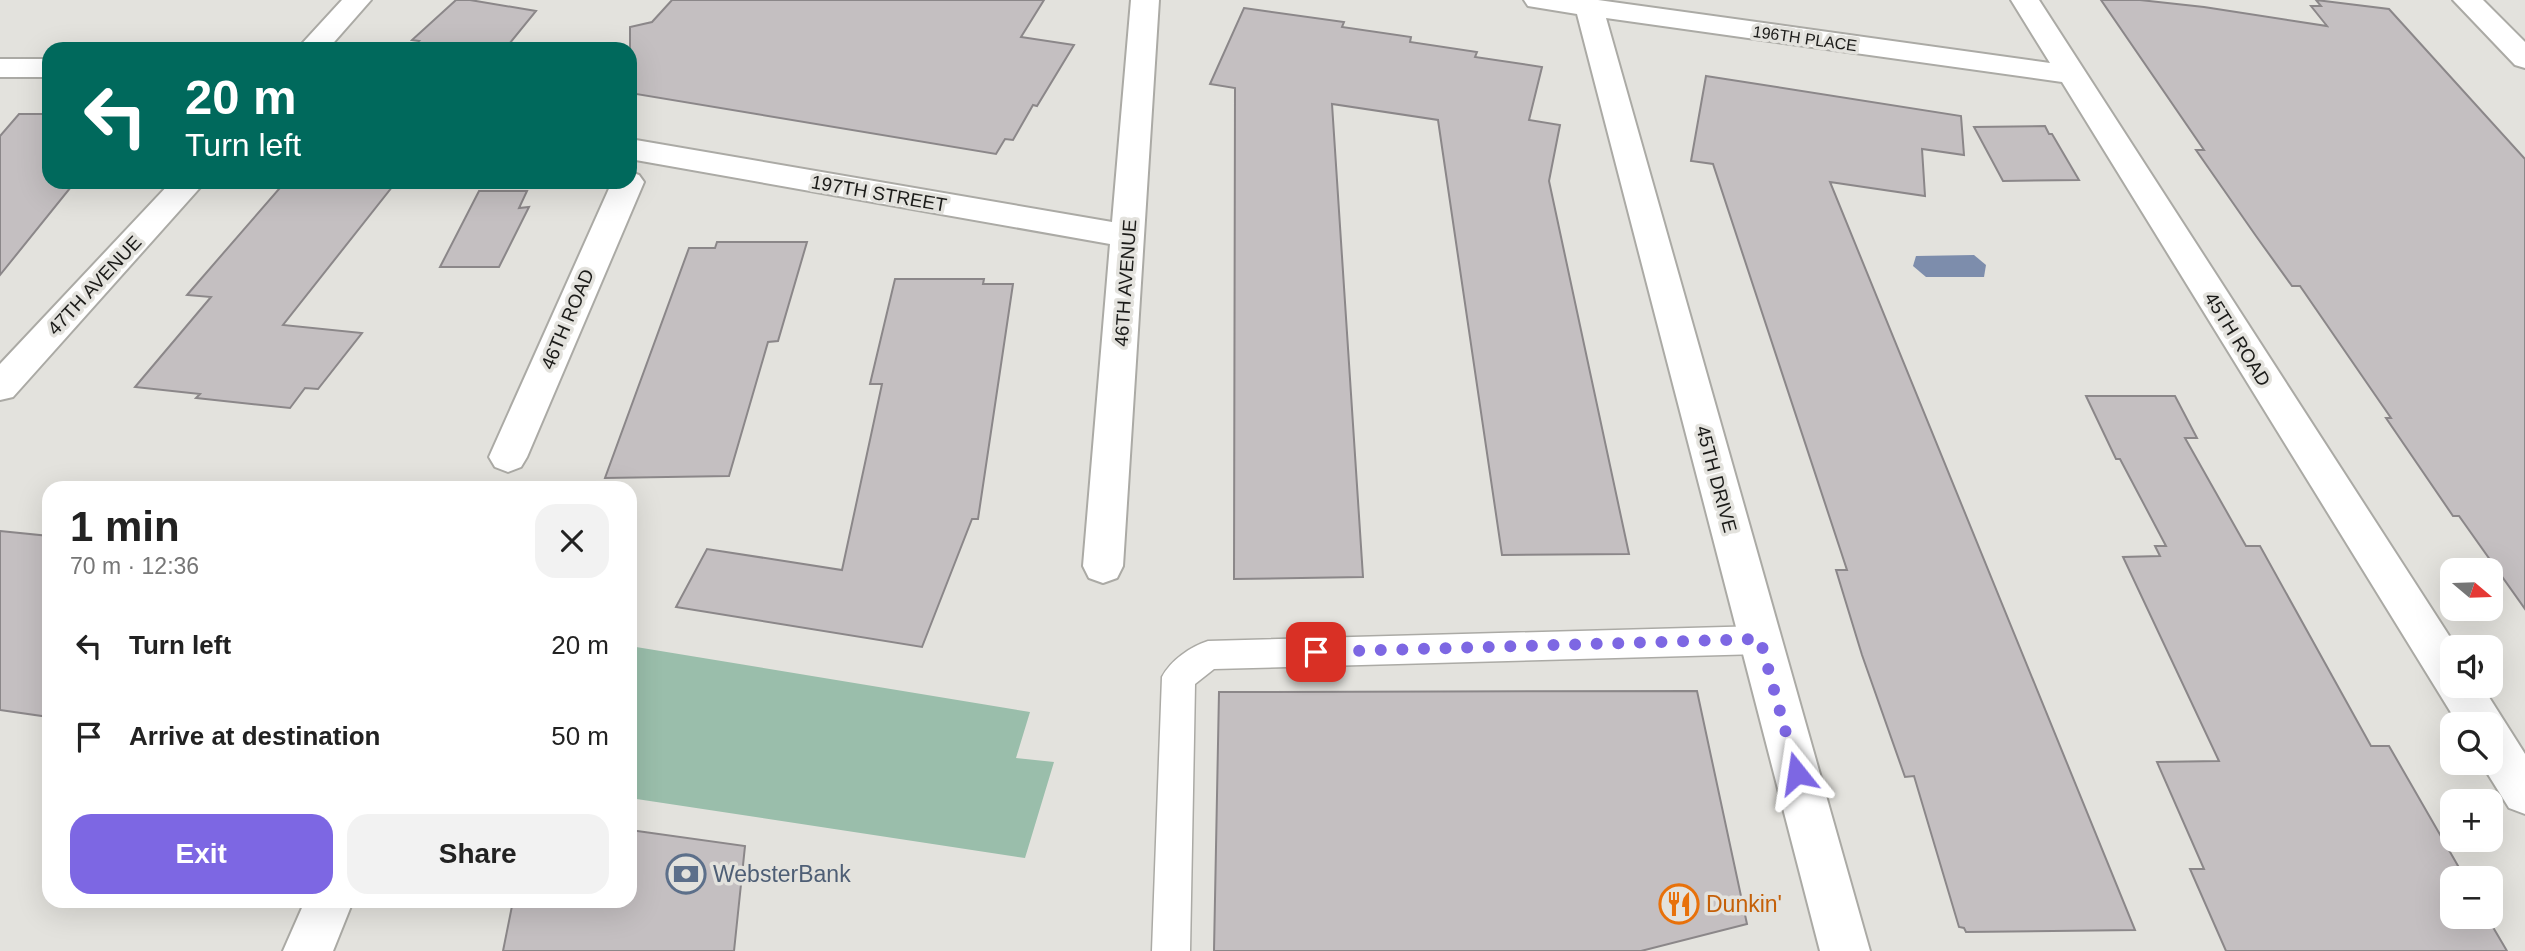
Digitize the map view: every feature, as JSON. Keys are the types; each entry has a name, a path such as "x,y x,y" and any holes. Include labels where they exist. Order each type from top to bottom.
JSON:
{"street":[{"path":"318,42 357,0"},
{"name":"46TH AVENUE","path":"1103,566 1145,0"},
{"name":"196TH PLACE","path":"1538,0 2072,75"},
{"name":"45TH ROAD","path":"2025,0 2440,658"},
{"path":"2467,0 2525,59"},
{"name":"45TH DRIVE","path":"1589,7 1845,951"},
{"path":"0,68 42,68"},
{"name":"197TH STREET","path":"637,166 1129,236"},
{"name":"47TH AVENUE","path":"0,387 183,189"},
{"name":"46TH ROAD","path":"508,457 623,189"},
{"path":"2503,758 2525,793"},
{"path":"308,951 326,908"}],"lane":[{"path":"1171,951 1179,677 1208,655 1760,639"}],"green space":[{"path":"637,647 1030,712 1016,758 1054,762 1025,858 637,799"}],"water":[{"path":"1974,255 1986,265 1984,277 1926,277 1913,266 1916,256"}],"building":[{"path":"456,0 536,11 511,42 412,40"},
{"path":"672,0 1044,0 1021,37 1074,45 1013,140 1005,139 996,154 637,94 637,42 630,42 630,27 652,22"},
{"path":"2101,0 2140,0 2204,7 2327,26 2311,6 2321,6 2316,0 2389,9 2525,159 2525,609 2503,578 2503,558 2489,558 2459,516 2453,516 2386,418 2391,418 2300,286 2292,286 2196,150 2204,150"},
{"path":"1244,8 1344,22 1342,27 1411,37 1410,42 1477,52 1475,57 1542,67 1529,120 1560,125 1549,181 1629,554 1502,555 1438,120 1332,104 1363,577 1234,579 1235,88 1210,84"},
{"path":"1706,76 1961,116 1964,155 1922,149 1925,196 1830,182 2135,930 1966,932 1959,927 1914,776 1905,777 1862,655 1836,570 1847,570 1713,164 1691,161"},
{"path":"19,114 42,114 42,189 69,189 0,275 0,136"},
{"path":"2045,126 2079,180 2003,181 1974,127"},
{"path":"279,189 390,189 283,325 362,333 318,389 305,388 290,408 196,398 200,394 135,387 211,297 187,295"},
{"path":"479,191 527,191 519,208 529,207 499,267 440,267"},
{"path":"717,242 807,242 778,341 768,342 729,476 605,478 689,248 715,248"},
{"path":"895,279 984,279 983,284 1013,284 978,519 972,519 922,647 676,607 707,549 842,570 882,384 870,384"},
{"path":"2086,396 2175,396 2197,438 2185,438 2246,546 2260,546 2371,746 2389,746 2440,835 2440,852 2450,852 2458,866 2440,866 2440,929 2494,929 2507,951 2226,951 2190,869 2204,869 2157,762 2219,761 2123,557 2160,556 2155,546 2166,546 2120,459 2116,459"},
{"path":"0,531 42,535 42,716 0,710"},
{"path":"1697,691 1747,924 1641,951 1214,951 1219,692"},
{"name":"WebsterBank","path":"637,831 745,846 734,951 503,951 512,908 637,908"}],"place":[{"name":"WebsterBank","path":"686,874"},
{"name":"Dunkin'","path":"1679,904"}],"route":[{"path":"1316,652 1760,639 1797,773"}]}
